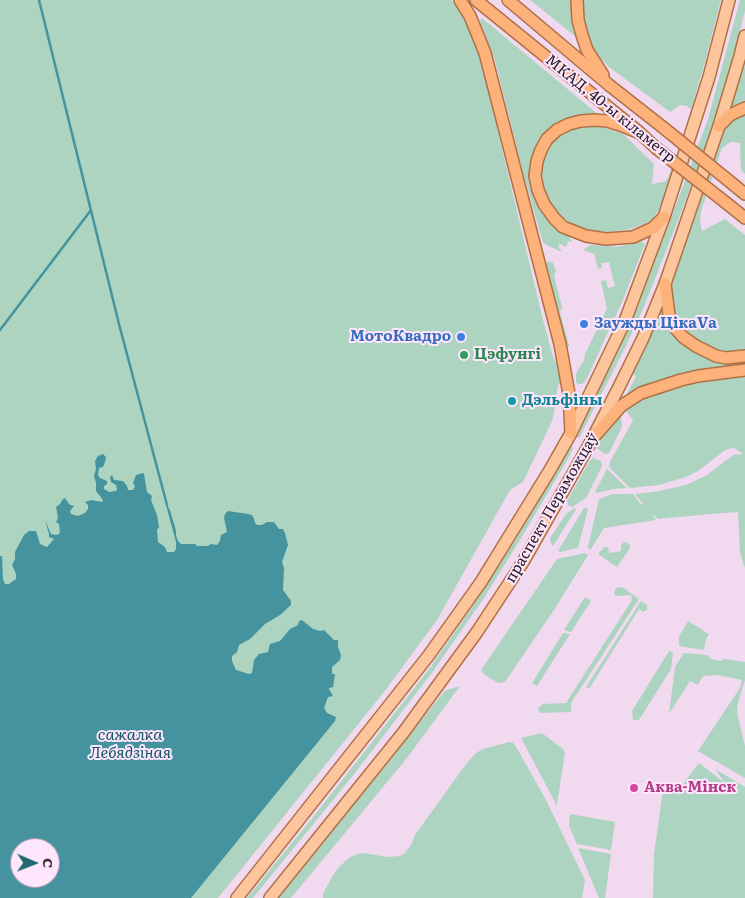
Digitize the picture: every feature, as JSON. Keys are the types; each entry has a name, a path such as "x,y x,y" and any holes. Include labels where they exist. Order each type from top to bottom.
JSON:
{"highway":[{"path":"460,0 470,16 485,53 562,352 569,394 571,433"},
{"name":"МКАД, 40-ы кіламетр","path":"476,0 656,148 745,218"},
{"name":"МКАД, 40-ы кіламетр","path":"508,0 745,194"},
{"path":"577,0 578,20 587,50 610,85"},
{"path":"719,126 730,115 745,108"},
{"path":"640,133 607,121 594,120 569,124 557,130 547,139 540,150 535,176 538,190 544,204 554,218 563,226 586,236 606,239 633,237 653,228 664,218"},
{"path":"665,284 669,315 676,329 684,337 696,346 716,356 726,358 745,356"},
{"path":"591,440 621,406 641,393 681,380 745,370"}],"main road":[{"name":"праспект Пераможцаў","path":"237,898 429,655 481,582 571,433 625,321 664,218 709,77 729,0"},
{"name":"праспект Пераможцаў","path":"270,898 404,733 477,632 523,562 591,440 643,338 665,284 719,126 745,36"}],"green space":[{"path":"0,0 451,0 459,9 477,44 542,316 553,357 564,382 558,385 552,421 523,482 510,490 437,620 384,692 218,898 0,898"},
{"path":"530,0 571,0 575,36"},
{"path":"579,0 721,0 691,109 680,105 670,112 609,67 596,54 589,42"},
{"path":"740,0 745,0 745,11 715,121 643,309 579,438 575,435 636,306 708,119"},
{"path":"482,18 600,116 547,132 537,145 532,160 532,182 562,232 568,235 572,241 568,241 566,247 560,244 558,247 561,252 543,243 494,57 480,21"},
{"path":"745,65 745,104 730,108"},
{"path":"694,111 696,112 659,209 653,219 627,230 608,232 587,230 573,225 562,217 545,196 542,172 543,159 549,146 572,129 587,126 598,126 623,134 654,164 652,184 667,180"},
{"path":"745,113 745,174 741,170 740,143 731,142 722,148 701,211 702,231 725,219 745,235 745,353 716,352 684,332 673,315 669,291 672,275 725,126 732,118"},
{"path":"641,241 645,244 622,302 587,378 584,383 578,384 576,382 576,374 607,309 601,281 606,280 608,288 615,286 609,262 601,263 602,268 598,269 594,254 583,250 590,245 618,247"},
{"path":"549,261 553,263 556,271 554,276 562,307 560,312 569,345 567,351 544,263"},
{"path":"659,311 663,313 675,335 696,353 714,361 745,361 745,366 698,371 625,398 636,376 631,373"},
{"path":"745,374 745,568 740,553 738,512 658,519 653,515 656,520 604,528 591,549 589,549 599,499 613,494 633,494 644,505 635,494 686,485 707,475 733,455 743,454 734,448 729,449 698,471 686,477 659,485 630,488 609,467 633,420 625,410 642,398 700,380"},
{"path":"621,417 622,427 609,453 605,454 596,446 610,422"},
{"path":"570,445 573,448 569,457 520,540 484,598 431,674 355,773 253,898 247,898 430,668 518,536"},
{"path":"593,458 601,461 602,466 586,498 572,507 568,505 567,501 590,460"},
{"path":"607,469 627,488 595,492"},
{"path":"575,508 553,546 550,538 566,514"},
{"path":"584,508 588,509 578,548 558,551"},
{"path":"626,542 630,545 630,548 617,567 598,554 604,547 608,547 609,553 621,551 621,545"},
{"path":"585,553 588,555 554,610 505,682 498,683 485,675 481,670 557,559"},
{"path":"622,587 639,599 571,703 571,712 540,713 538,708 543,704 566,703 632,600 631,595 616,596 614,593 616,588"},
{"path":"585,597 591,601 571,632 564,630"},
{"path":"641,601 647,605 647,610 643,612 639,609 589,689 586,687"},
{"path":"688,621 709,634 704,650 679,646 679,637"},
{"path":"563,633 570,634 537,686 532,683"},
{"path":"669,651 673,652 671,669 639,720 633,720 632,711"},
{"path":"684,653 707,655 711,659 720,661 725,659 745,662 745,680 737,708 745,746 745,778 698,751 740,688 742,680 717,675 703,676 698,685 690,681 669,714 675,667"},
{"path":"460,686 407,758 291,898 276,898 388,763 442,694 446,690"},
{"path":"542,733 565,752 557,805 521,738"},
{"path":"509,742 515,745 545,798 585,880 582,898 323,898 323,894 333,875 350,857 362,853 389,857 400,856 405,853 415,835 476,753 483,749"},
{"path":"699,763 725,783 715,769 745,787 745,898 653,898 654,855 663,789 678,791"},
{"path":"570,814 615,822 611,850 577,844 569,826"},
{"path":"578,848 611,854 605,898 599,898"}],"water":[{"name":"сажалка Лебядзіная","path":"103,454 106,457 103,467 99,468 98,475 107,481 104,489 109,492 116,491 117,489 116,485 111,482 110,477 112,475 114,480 123,481 128,490 133,490 136,475 144,474 147,492 152,496 151,500 157,515 159,527 157,530 158,542 165,547 167,552 174,552 176,542 166,505 170,510 176,536 181,544 195,544 197,546 217,545 221,535 227,532 224,518 228,511 252,515 257,525 274,522 279,529 283,529 288,545 282,562 284,568 283,590 291,601 291,605 280,615 265,624 250,639 239,645 237,652 232,656 236,670 249,674 252,673 254,660 259,654 268,652 270,644 280,641 290,629 298,625 299,621 302,620 313,629 324,630 334,640 338,640 341,655 340,660 332,667 332,674 335,674 333,687 329,688 333,696 328,697 324,708 327,713 336,717 335,721 191,898 0,898 0,556 2,556 3,579 5,584 9,584 16,579 12,565 15,559 15,552 24,535 29,531 36,531 40,544 47,547 54,539 49,537 45,520 51,534 57,535 60,533 59,524 56,522 58,518 56,507 63,499 65,498 70,505 74,506 70,511 71,514 78,516 85,513 88,509 88,505 85,502 91,500 102,502 103,500 96,491 95,461 98,456"}],"waterway":[{"path":"39,0 119,324 167,505"},
{"path":"0,330 91,210"}],"place":[{"name":"Заужды ЦікаVа","path":"584,324"},
{"name":"МотоКвадро","path":"461,337"},
{"name":"Цэфунгі","path":"464,355"},
{"name":"Дэльфіны","path":"512,401"},
{"name":"Аква-Мінск","path":"634,788"}]}
